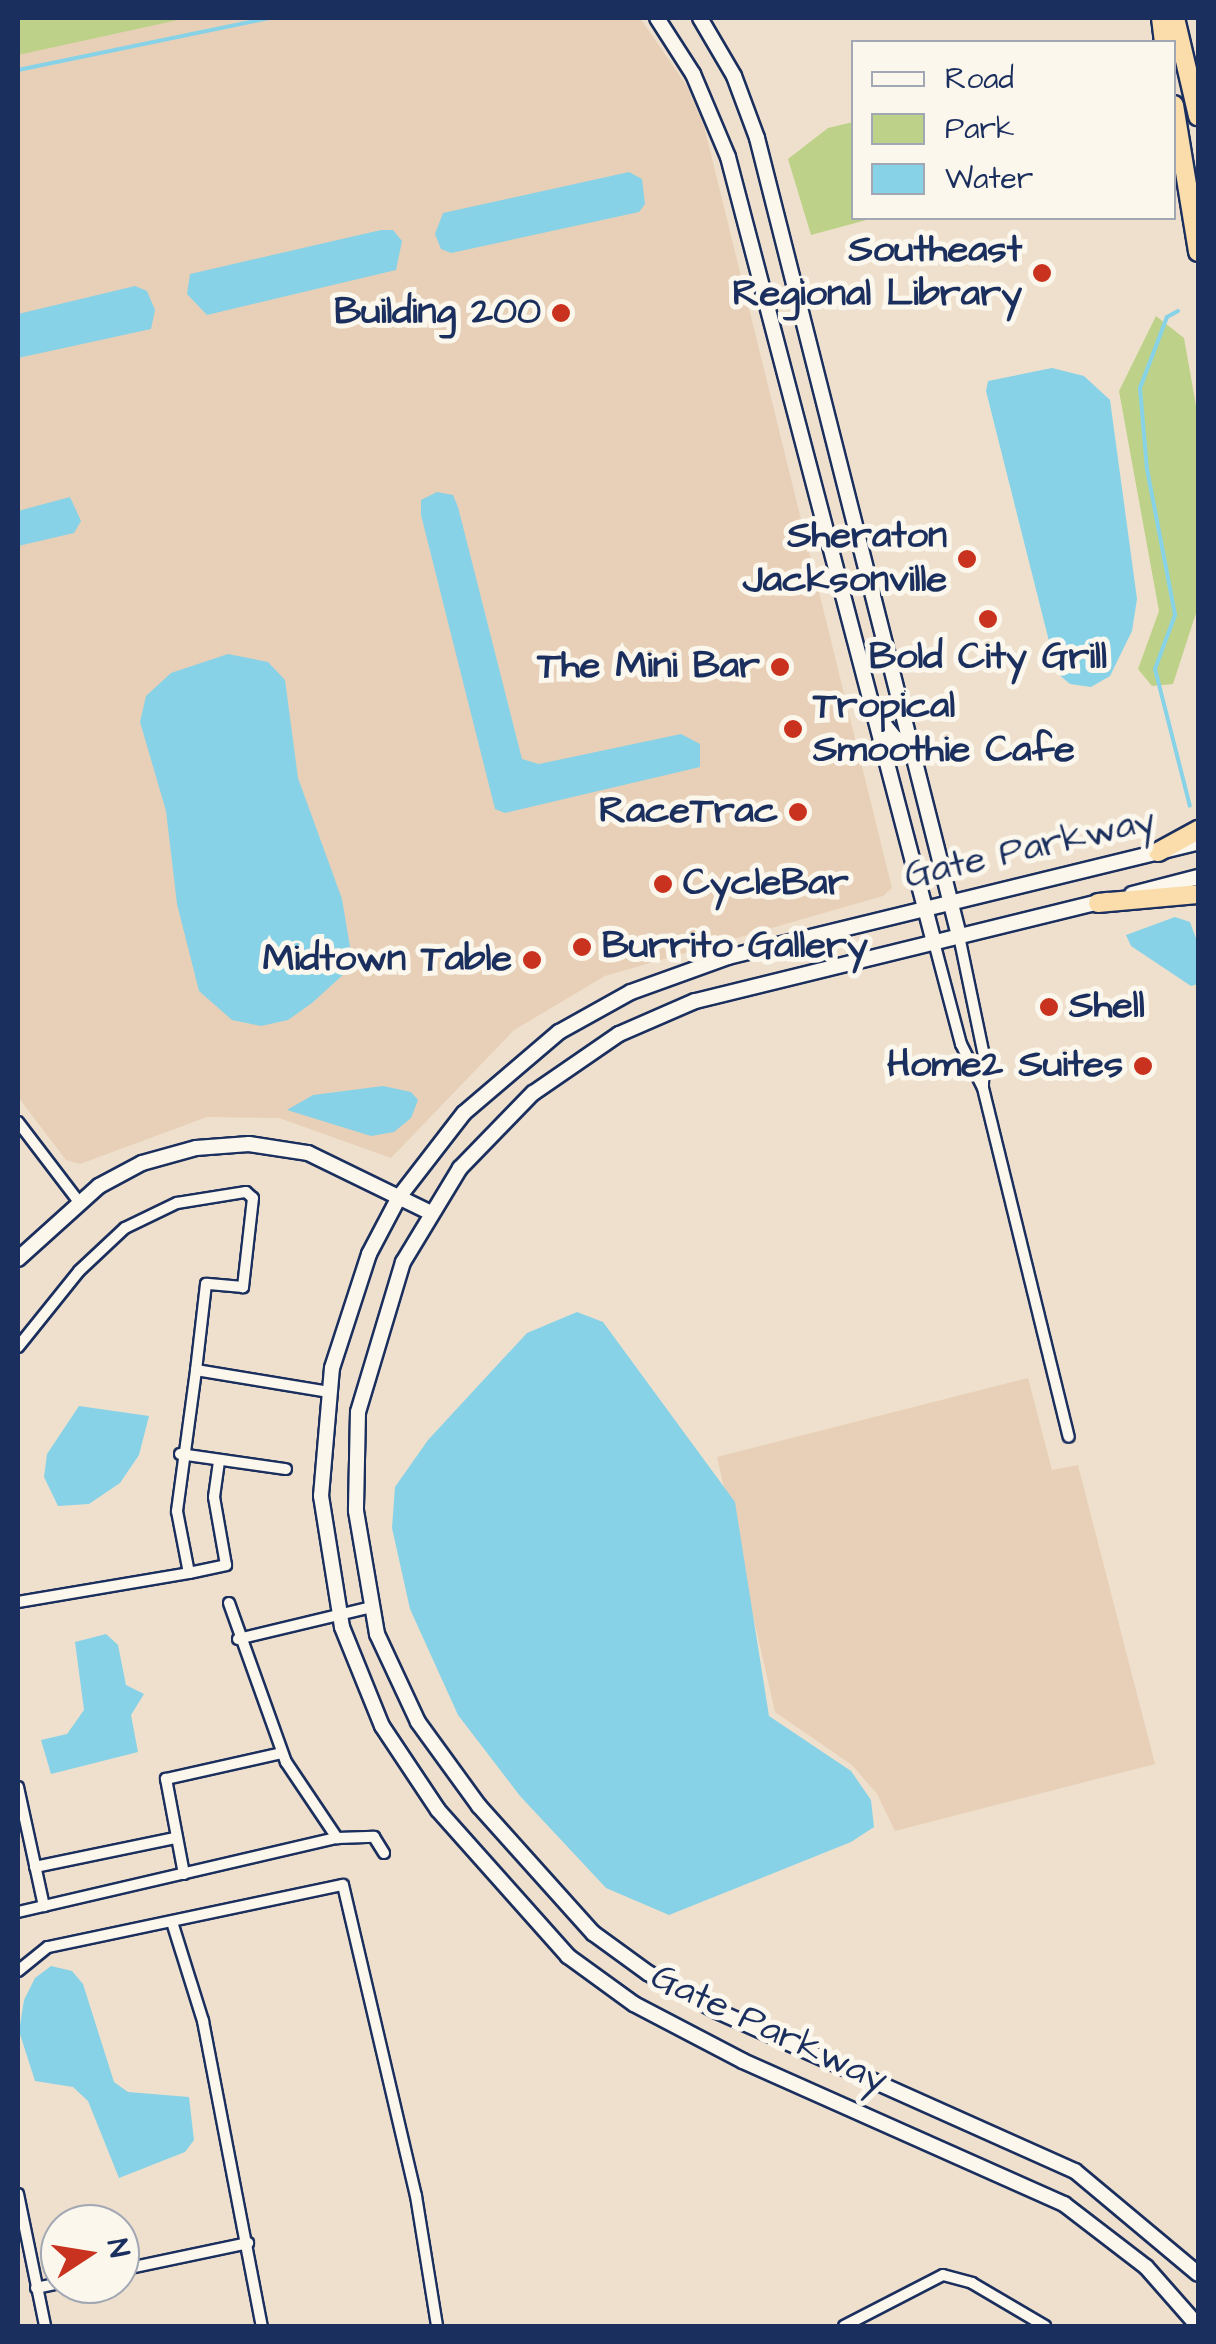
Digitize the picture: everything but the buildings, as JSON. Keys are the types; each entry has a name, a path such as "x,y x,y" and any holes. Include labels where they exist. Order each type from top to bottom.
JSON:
{"highway":[{"path":"1174,18 1198,116"},
{"path":"1176,117 1198,252"},
{"path":"1158,852 1198,830"},
{"path":"1098,902 1198,894"}],"main road":[{"path":"657,18 692,74 728,157 934,942"},
{"path":"700,18 734,76 757,138 914,745 959,936"},
{"path":"876,715 895,738 914,745"},
{"name":"Gate Parkway","path":"1198,842 952,900 688,969 593,1011 486,1089 400,1197 354,1290 329,1392 320,1496 339,1614 360,1676 408,1770 568,1956 634,2004 743,2061 1064,2204 1146,2267 1198,2326"},
{"name":"Gate Parkway","path":"1198,877 715,995 619,1034 510,1114 431,1213 412,1243 381,1322 358,1412 356,1511 370,1607 418,1722 443,1763 534,1872 624,1958 717,2011 1075,2171 1198,2274"},
{"path":"18,1259 79,1202 142,1163 196,1148 249,1144 308,1153 431,1213"}],"street":[{"path":"959,936 984,1056 983,1088"},
{"path":"934,942 961,1044 983,1088 1070,1437"},
{"path":"18,1122 79,1202"},
{"path":"18,1347 79,1271 125,1228 177,1204 246,1192 253,1198 243,1287 206,1284 196,1370 180,1454 177,1510 190,1573"},
{"path":"196,1370 329,1392"},
{"path":"180,1454 286,1470"},
{"path":"18,1602 226,1566 214,1497 219,1460"},
{"path":"229,1603 238,1639 282,1753 337,1838"},
{"path":"238,1639 370,1607"},
{"path":"184,1874 166,1779 282,1753"},
{"path":"18,1787 44,1906"},
{"path":"18,1912 337,1838 374,1837 384,1853"},
{"path":"35,1867 176,1838"},
{"path":"18,1971 48,1947 343,1885 419,2208 421,2255 438,2326"},
{"path":"172,1922 203,2021 262,2326"},
{"path":"18,2194 45,2326"},
{"path":"140,2266 248,2243"},
{"path":"844,2326 930,2278 958,2276 1045,2326"},
{"path":"36,2288 40,2287"}],"shaded area":[{"path":"18,18 640,18 687,86 704,126 892,888 883,896 605,976 514,1030 391,1158 279,1118 207,1117 80,1164 66,1160 18,1097"},
{"path":"1028,1378 1052,1470 1078,1465 1155,1764 895,1831 877,1794 852,1765 775,1712 717,1457"}],"green space":[{"path":"18,18 187,18 18,55"},
{"path":"851,122 851,220 867,220 811,235 788,159 828,128"},
{"path":"1156,316 1184,338 1198,417 1198,607 1173,684 1152,686 1138,669 1159,611 1119,391"}],"water":[{"path":"629,172 642,179 645,204 639,212 451,253 441,249 435,234 443,213"},
{"path":"393,230 402,241 396,270 207,315 187,294 190,274"},
{"path":"135,286 147,291 155,310 151,329 18,358 18,314"},
{"path":"1052,368 1084,376 1110,400 1137,599 1132,631 1110,676 1091,687 1070,684 1057,673 986,391 988,381"},
{"path":"437,492 453,495 458,507 522,759 539,764 681,734 700,744 700,767 505,813 495,809 421,515 421,500"},
{"path":"70,497 81,521 74,533 18,546 18,511"},
{"path":"228,654 268,662 285,680 298,778 342,899 350,947 345,973 312,1003 288,1020 261,1026 232,1020 199,991 177,904 166,811 140,722 146,696 171,673"},
{"path":"1175,917 1190,922 1198,944 1198,984 1191,986 1131,946 1126,935"},
{"path":"383,1086 411,1092 418,1100 411,1118 394,1132 371,1136 287,1110 313,1095"},
{"path":"577,1312 603,1322 735,1502 769,1716 851,1771 871,1800 874,1827 851,1842 669,1915 606,1888 520,1796 458,1715 410,1609 392,1528 395,1487 428,1440 527,1333"},
{"path":"79,1406 149,1416 139,1455 120,1483 89,1504 58,1506 44,1477 47,1454"},
{"path":"106,1634 118,1645 126,1685 144,1694 131,1715 138,1752 51,1774 41,1740 67,1734 84,1710 75,1642"},
{"path":"51,1966 72,1971 83,1984 114,2082 128,2092 189,2097 194,2140 185,2152 119,2178 88,2101 73,2087 35,2081 19,2031 24,2000 35,1978"}],"waterway":[{"path":"18,70 270,18"},
{"path":"1178,311 1167,317 1140,388 1147,469 1175,615 1155,669 1190,806"}],"place":[{"name":"Southeast Regional Library","path":"1042,273"},
{"name":"Building 200","path":"561,313"},
{"name":"Sheraton Jacksonville","path":"967,559"},
{"name":"Bold City Grill","path":"988,619"},
{"name":"The Mini Bar","path":"780,667"},
{"name":"Tropical Smoothie Cafe","path":"793,729"},
{"name":"RaceTrac","path":"798,812"},
{"name":"CycleBar","path":"663,884"},
{"name":"Burrito Gallery","path":"582,947"},
{"name":"Midtown Table","path":"532,960"},
{"name":"Shell","path":"1049,1007"},
{"name":"Home2 Suites","path":"1143,1066"}]}
